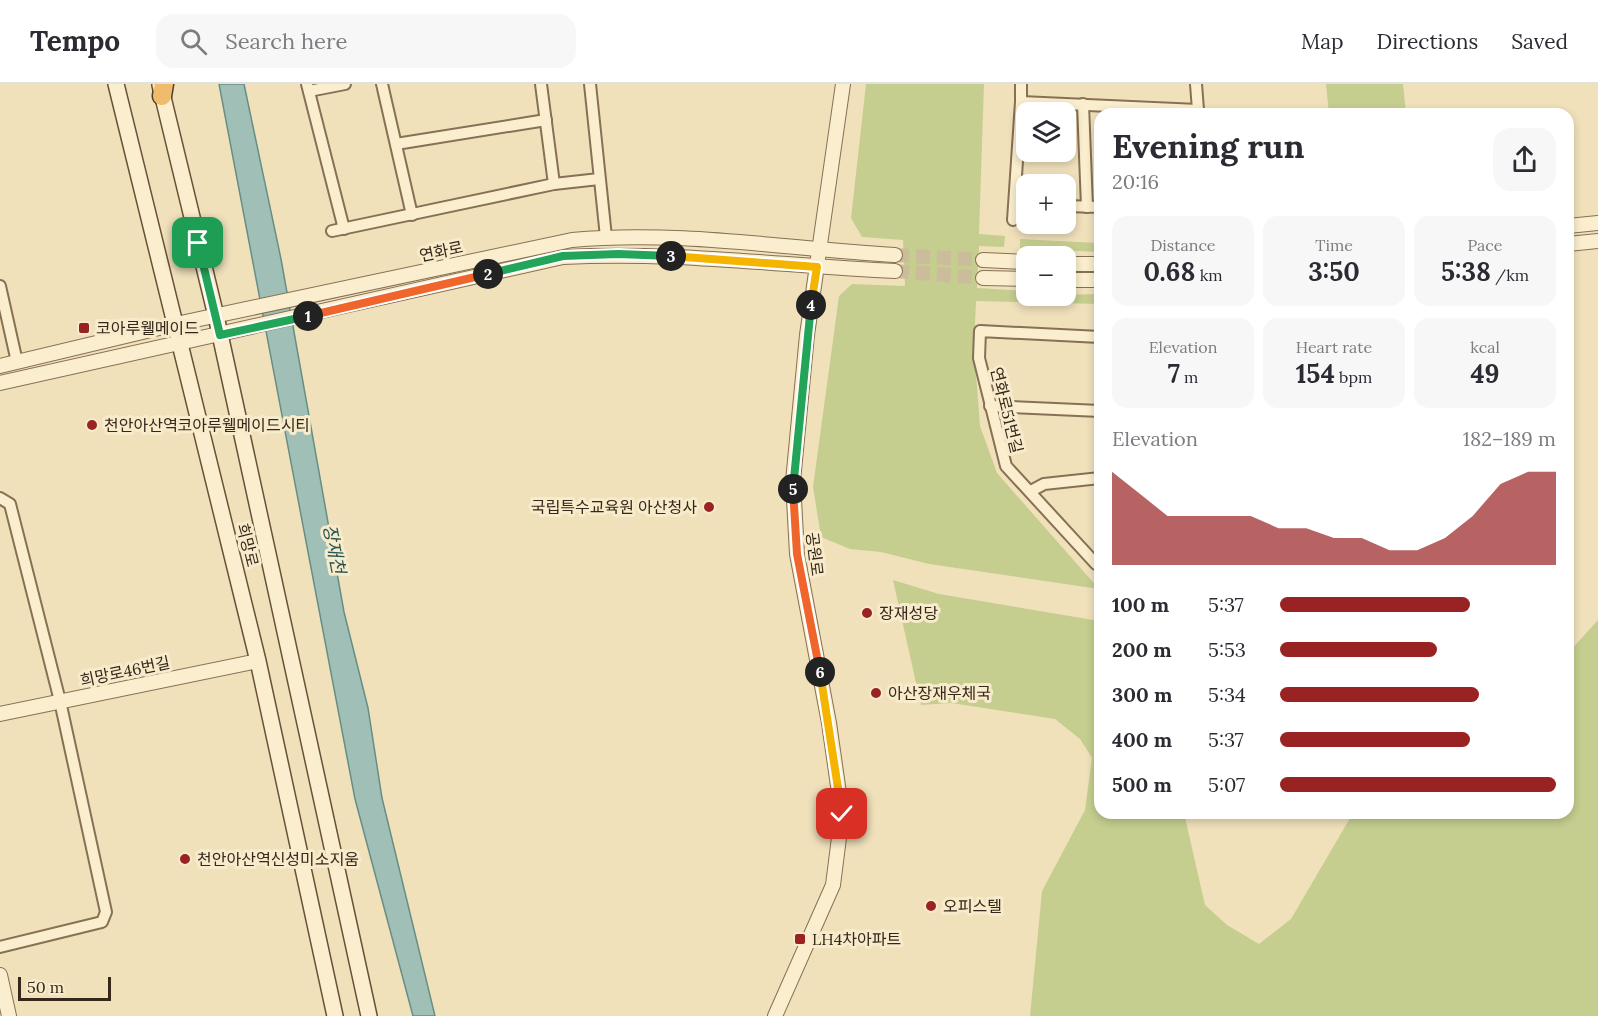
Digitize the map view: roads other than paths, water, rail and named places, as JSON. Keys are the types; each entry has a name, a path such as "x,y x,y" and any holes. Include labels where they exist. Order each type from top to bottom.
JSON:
{"main road":[{"name":"희망로","path":"116,84 258,661 335,1016"},
{"name":"희망로","path":"162,88 216,316 369,1016"}],"street":[{"path":"344,229 308,87 345,84"},
{"path":"382,84 412,215"},
{"path":"541,84 554,184"},
{"path":"590,84 606,237"},
{"name":"공원로","path":"775,1016 832,885 842,814 829,723 797,554 794,491 806,346 843,84"},
{"path":"1021,102 1022,84"},
{"path":"1196,84 1198,108"},
{"path":"1076,104 1121,108"},
{"path":"1083,104 1087,207"},
{"path":"396,144 546,120"},
{"path":"1013,220 1017,162"},
{"path":"332,231 554,184 599,179"},
{"path":"1076,206 1094,207"},
{"path":"1574,225 1598,223"},
{"name":"연화로","path":"0,366 176,324 572,240 606,237 658,237 895,255"},
{"path":"1574,243 1598,241"},
{"name":"연화로","path":"0,383 326,312 563,256 618,254 687,256 895,271"},
{"path":"982,260 1016,262"},
{"path":"1076,264 1094,264"},
{"path":"983,278 1016,279"},
{"path":"1076,280 1094,280"},
{"path":"0,286 17,362"},
{"name":"연화로51번길","path":"1094,337 980,332 980,358 1006,466 1094,562"},
{"path":"990,406 1094,411"},
{"path":"1031,491 1044,484 1094,479"},
{"path":"0,498 10,504 60,701 106,912 102,922 0,946"},
{"name":"희망로46번길","path":"0,714 258,661"},
{"path":"0,975 9,1016"}],"water":[{"path":"219,84 244,84 281,259 344,612 368,708 382,798 435,1016 413,1016 355,799"}],"tunnel":[{"path":"895,255 983,260"},
{"path":"895,271 983,278"}],"place":[{"name":"코아루웰메이드","path":"84,328"},
{"name":"천안아산역코아루웰메이드시티","path":"92,425"},
{"name":"국립특수교육원 아산청사","path":"709,507"},
{"name":"장재성당","path":"867,613"},
{"name":"아산장재우체국","path":"876,693"},
{"name":"천안아산역신성미소지움","path":"185,859"},
{"name":"오피스텔","path":"931,906"},
{"name":"LH4차아파트","path":"800,939"}],"water label":[{"name":"장재천","path":"334,549"}]}
